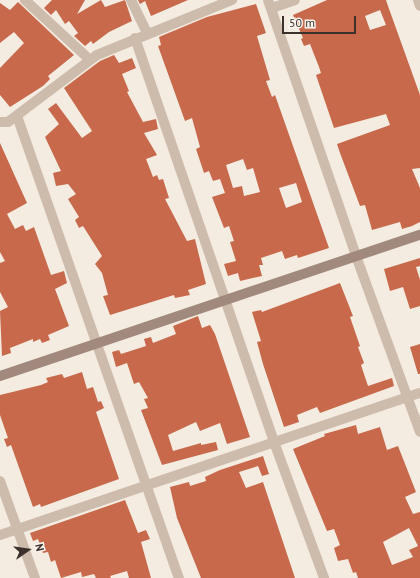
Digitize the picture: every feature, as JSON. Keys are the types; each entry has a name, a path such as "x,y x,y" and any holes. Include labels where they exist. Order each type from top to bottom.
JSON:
{"main road":[{"path":"0,376 97,345 420,235"}],"street":[{"path":"25,0 90,60"},
{"path":"131,0 147,34"},
{"path":"0,122 8,122 90,60 135,38 232,0"},
{"path":"294,0 270,4 356,256 420,432"},
{"path":"418,0 420,6"},
{"path":"135,38 274,442 324,578"},
{"path":"16,116 179,578"},
{"path":"0,535 146,484 420,393"},
{"path":"0,481 35,578"}],"building":[{"path":"52,0 85,0 77,14 101,0 105,7 125,0 132,21 109,32 93,44 91,41 85,46 74,36 78,33 69,21 65,24 56,10 51,15 44,8"},
{"path":"138,0 188,0 151,16 145,1 140,4"},
{"path":"327,0 386,0 420,95 420,168 412,169 420,188 420,222 402,229 400,222 372,230 365,205 360,206 337,144 390,125 386,114 334,128 316,75 321,73 319,67 310,44 304,46 301,39 303,38 293,15","holes":["380,10 386,25 370,30 365,16"]},
{"path":"18,2 74,55 48,76 50,79 43,86 10,107 0,95 0,68 24,43 14,32 0,43 0,3 10,10"},
{"path":"256,4 266,33 257,36 270,80 266,81 272,97 275,95 329,248 298,258 297,255 285,259 282,251 261,258 263,265 259,265 262,276 240,281 238,273 228,276 224,264 236,261 230,242 234,241 229,226 224,228 212,197 225,193 220,179 213,181 209,171 204,173 196,149 200,147 192,118 185,121 158,46 161,45 159,37 207,17","holes":["243,159 247,170 253,168 260,192 244,196 242,186 233,188 226,165","296,183 302,202 286,208 279,188"]},
{"path":"114,55 119,63 132,58 136,68 122,74 129,91 127,92 143,122 156,119 158,129 144,133 157,155 146,159 153,177 157,175 159,180 163,179 169,198 165,199 187,241 195,239 206,284 188,290 190,295 175,298 174,295 110,315 103,296 108,295 102,273 95,264 102,256 83,226 79,228 75,220 79,217 68,199 76,194 68,184 56,186 53,173 61,171 45,137 59,124 48,109 56,103 82,138 92,131 64,88 100,61"},
{"path":"0,143 27,203 7,214 15,229 23,225 26,231 34,227 51,275 64,271 67,283 55,289 69,326 48,335 50,340 42,343 40,339 33,342 33,339 10,348 11,353 2,356 0,311 8,307 0,292 0,263 5,261 0,252"},
{"path":"420,258 420,266 416,267 420,280 420,306 410,309 403,287 390,291 384,269"},
{"path":"340,283 353,316 350,317 360,346 358,347 364,363 361,365 368,386 392,378 394,386 320,413 317,407 297,415 299,422 284,427 263,364 257,342 261,341 252,312 261,310 262,312"},
{"path":"198,316 202,328 210,325 215,334 250,437 227,444 220,423 200,431 196,422 168,435 173,451 201,443 201,445 216,442 218,450 162,465 141,410 148,408 144,399 148,398 139,382 134,384 127,363 116,367 112,352 119,350 121,354 146,346 144,339 151,337 153,343 176,334 173,326"},
{"path":"420,344 420,374 418,374 410,347"},
{"path":"82,372 87,389 93,387 98,402 101,401 104,408 96,412 119,479 41,507 40,504 33,507 11,445 7,447 4,439 8,438 0,415 0,395 41,385 48,382 46,378 62,374 64,378"},
{"path":"356,425 358,434 380,427 387,450 398,446 416,492 405,497 413,514 420,512 420,578 358,578 356,572 353,573 348,559 338,561 334,548 340,545 334,529 327,531 293,449 325,436 324,434","holes":["409,528 418,546 409,550 413,557 392,565 383,542"]},
{"path":"263,456 269,474 262,476 258,466 239,472 246,488 263,482 295,578 201,578 177,518 170,487 189,482 190,486 206,481 205,477 220,470"},
{"path":"125,500 138,533 146,530 150,539 141,542 151,578 129,578 127,571 110,576 111,578 96,578 94,574 82,577 81,572 61,578 55,560 51,562 48,552 43,553 38,539 33,541 30,533"}]}
